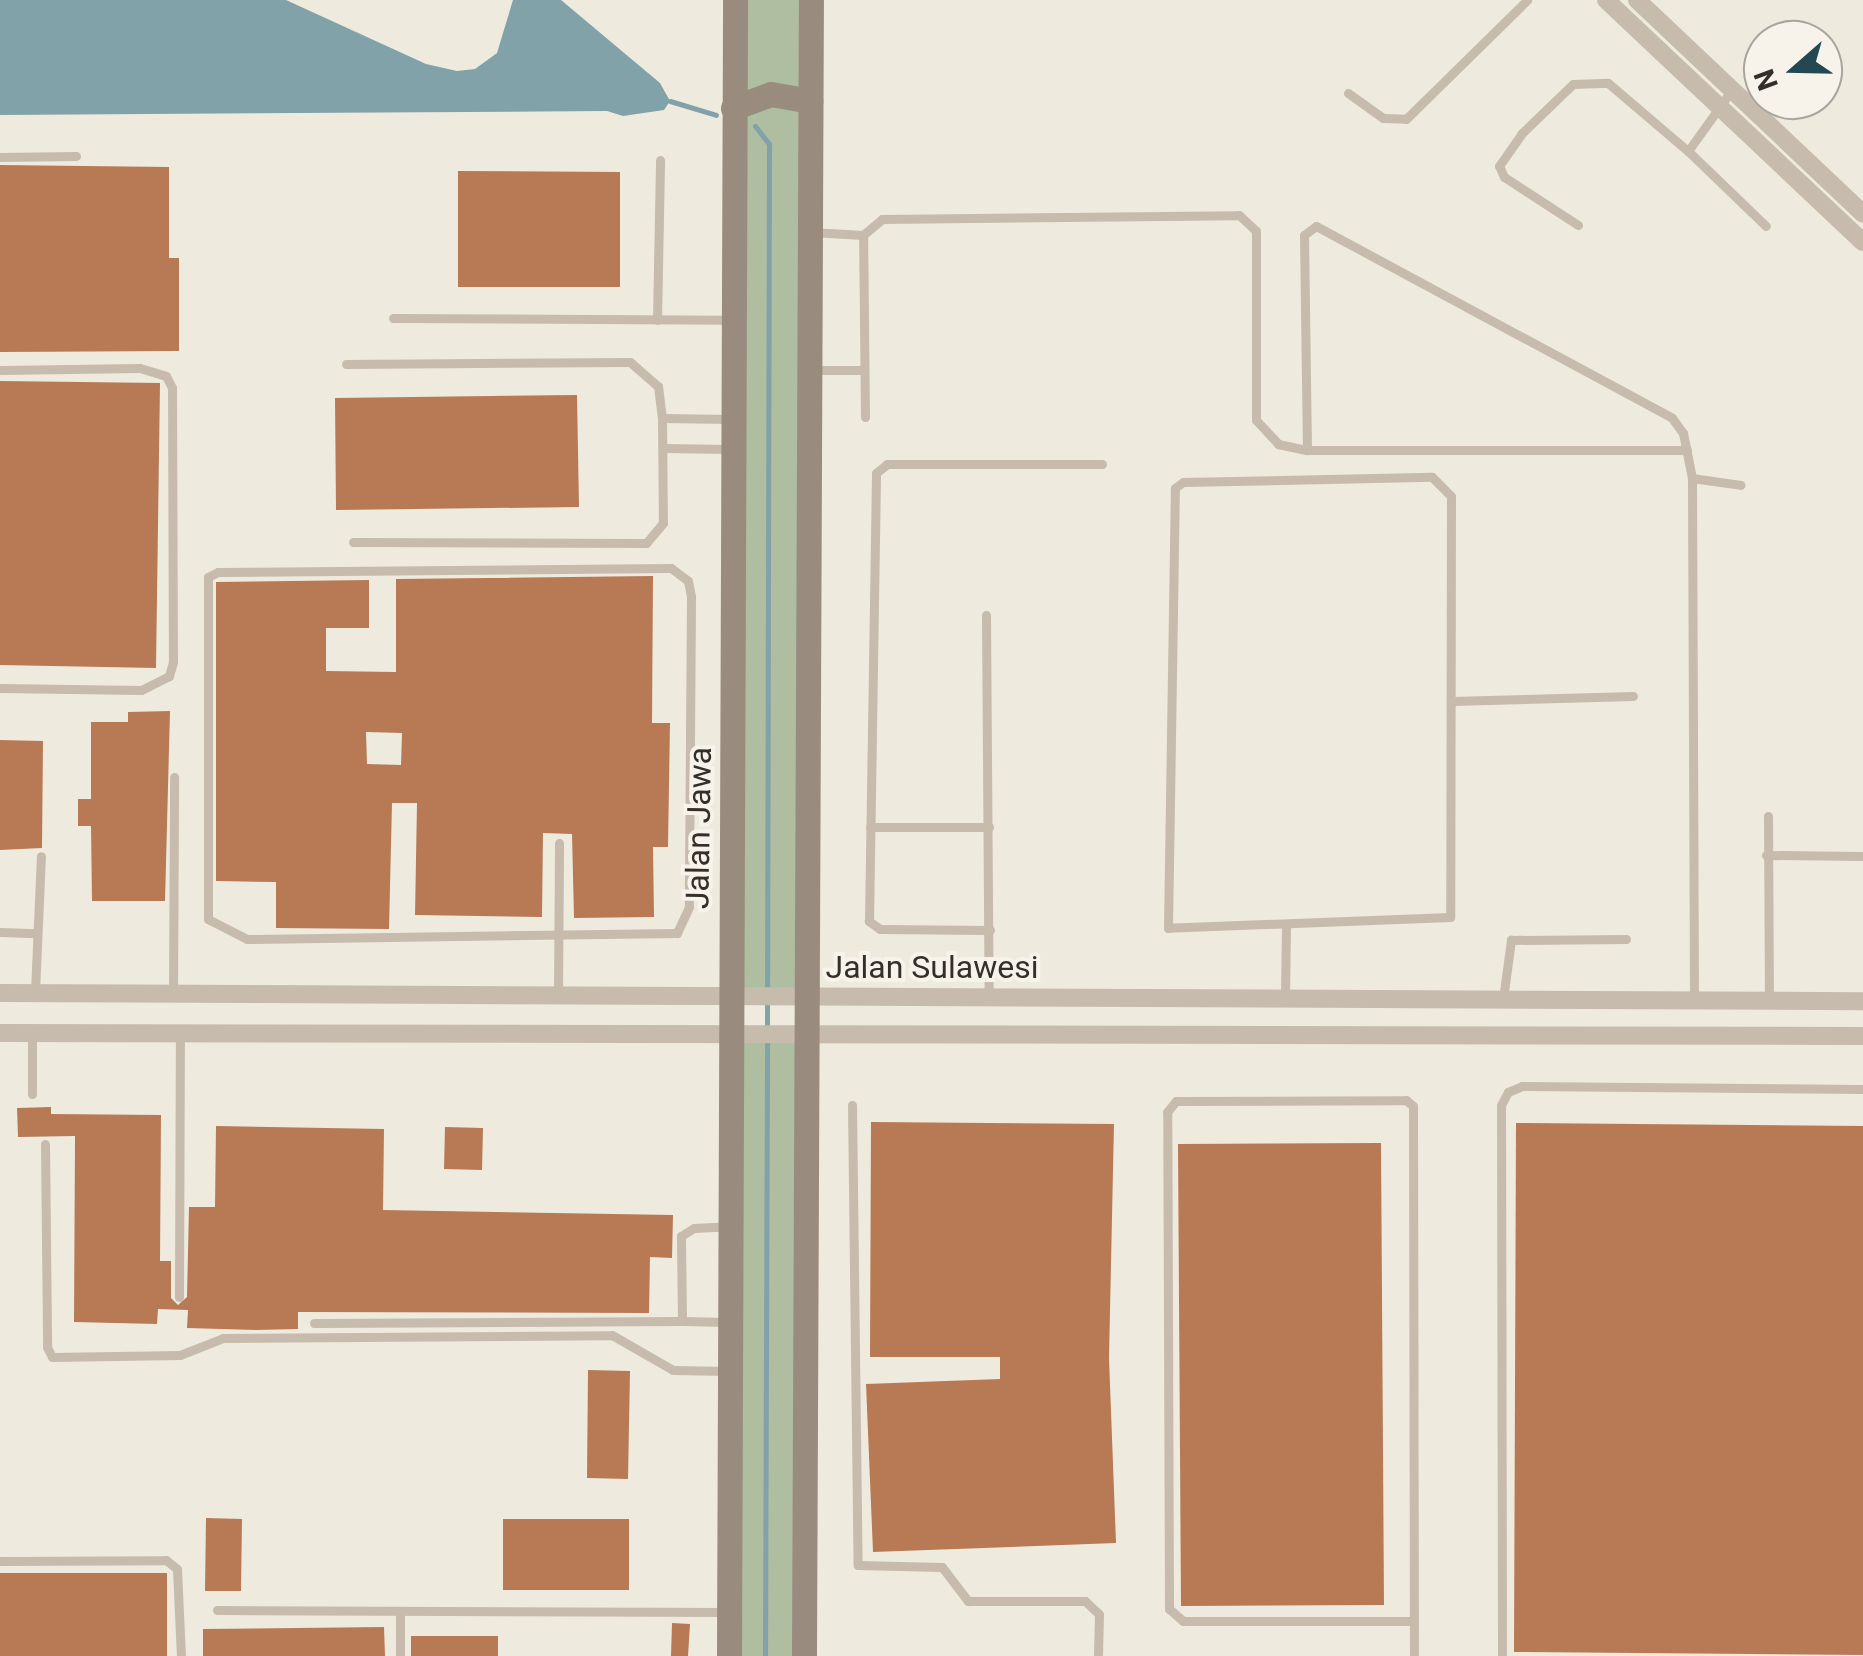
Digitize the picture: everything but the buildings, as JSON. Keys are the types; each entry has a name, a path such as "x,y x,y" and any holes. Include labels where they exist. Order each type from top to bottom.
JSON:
{"street":[{"name":"Jalan Jawa","path":"729,1656 730,1226 738,1034 735,0"},
{"path":"804,1656 798,997 810,370 810,0"},
{"path":"1606,0 1863,242"},
{"path":"1637,0 1863,214"},
{"path":"734,108 771,94 810,100"},
{"name":"Jalan Sulawesi","path":"0,992 1863,1001"},
{"name":"Jalan Sulawesi","path":"0,1032 1863,1036"}],"lane":[{"path":"1348,93 1382,118 1401,122 1526,0"},
{"path":"1578,225 1504,177 1498,166 1521,134 1573,84 1593,78 1608,83 1688,151 1766,226"},
{"path":"1688,151 1731,91"},
{"path":"0,157 76,156"},
{"path":"657,320 660,160"},
{"path":"811,232 863,236 893,216 1250,219 1256,230 1256,420 1278,444 1307,450 1686,450"},
{"path":"1307,450 1304,235 1316,226 1672,418 1686,450 1692,478 1694,1000"},
{"path":"863,236 865,417"},
{"path":"392,318 738,320"},
{"path":"346,364 630,362 658,386 662,418 663,523 646,544 353,542"},
{"path":"0,370 155,369 166,376 172,388 173,662 169,676 141,690 0,688"},
{"path":"810,370 864,370"},
{"path":"662,418 737,419"},
{"path":"663,448 736,450"},
{"path":"990,930 872,927 870,826 880,467 1102,464"},
{"path":"1692,478 1742,485"},
{"path":"1442,481 1450,496 1450,917 1286,925 1173,929 1166,924 1175,488 1183,482 1442,481"},
{"path":"238,572 680,572 691,596 688,916 668,937 557,937 248,940 216,927 205,905 208,577 238,572"},
{"path":"986,615 989,998"},
{"path":"1452,701 1633,696"},
{"path":"173,994 174,777"},
{"path":"1768,816 1769,1000"},
{"path":"870,826 988,827"},
{"path":"558,994 559,842"},
{"path":"1766,855 1863,856"},
{"path":"35,992 41,856"},
{"path":"1286,925 1286,998"},
{"path":"0,932 36,933"},
{"path":"1504,1000 1511,940 1626,938"},
{"path":"32,1033 32,1094"},
{"path":"179,1297 180,1033"},
{"path":"1502,1656 1501,1104 1508,1092 1522,1086 1863,1089"},
{"path":"1413,1621 1183,1620 1169,1609 1167,1112 1176,1101 1406,1100 1413,1106 1414,1656"},
{"path":"852,1105 858,1564 942,1567 968,1601 1085,1601 1100,1614 1098,1656"},
{"path":"45,1144 47,1347 52,1357 180,1355 224,1338 612,1336 672,1370 729,1371"},
{"path":"682,1321 681,1236 694,1228 730,1226"},
{"path":"314,1323 729,1322"},
{"path":"0,1562 166,1560 177,1569 181,1656"},
{"path":"217,1610 729,1612"},
{"path":"400,1613 400,1656"}],"green space":[{"path":"737,0 811,0 806,997 730,996"},
{"path":"730,1034 805,1034 804,1656 729,1656"}],"water":[{"path":"0,0 286,0 426,64 457,71 475,69 497,53 513,0 561,0 660,83 670,101 664,110 623,116 607,111 0,115"}],"waterway":[{"path":"670,101 716,115"},
{"path":"755,126 769,144 767,1028"},
{"path":"765,1656 767,1039"}]}
